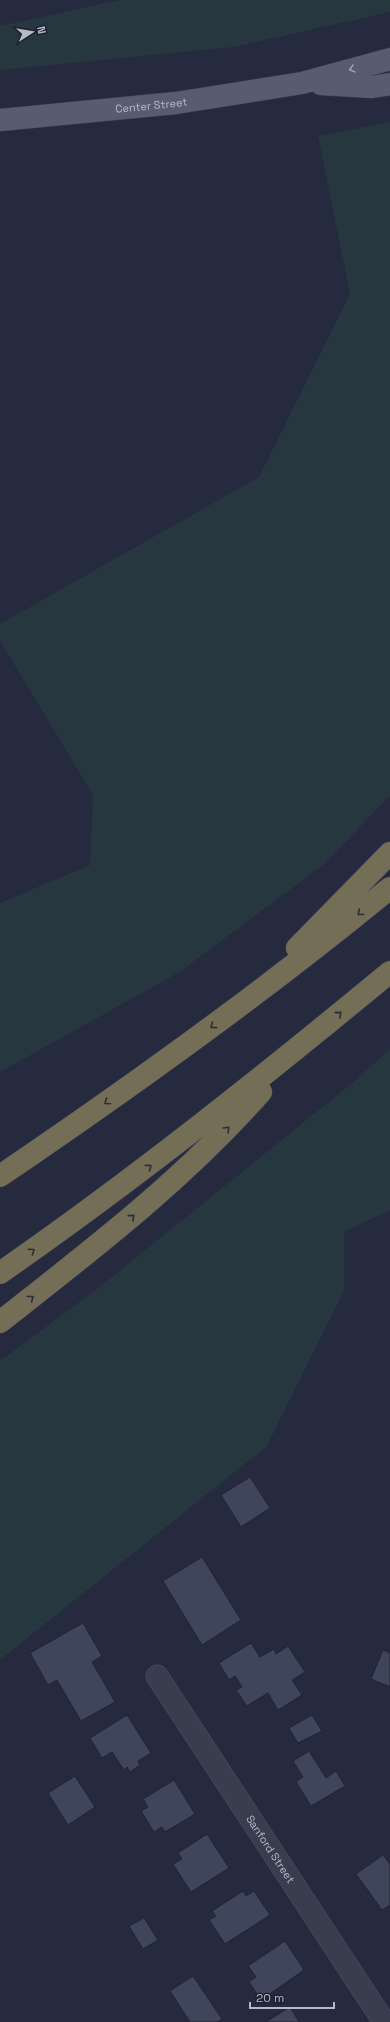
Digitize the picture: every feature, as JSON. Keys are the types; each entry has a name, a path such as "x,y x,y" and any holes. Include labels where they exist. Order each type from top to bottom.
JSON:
{"highway":[{"path":"240,1006 390,853"},
{"path":"0,1176 118,1095 240,1006 390,888"},
{"path":"0,1273 149,1166 309,1039 390,972"},
{"path":"0,1322 119,1229 168,1186 241,1115 309,1039"}],"main road":[{"name":"Center Street","path":"0,120 176,103 302,83 390,59"},
{"name":"Center Street","path":"302,83 372,87 390,84"}],"street":[{"name":"Sanford Street","path":"157,1676 384,2022"}],"shaded area":[{"path":"120,0 390,0 390,12 234,47 0,70 0,26"},
{"path":"390,122 390,796 322,866 178,973 0,1072 0,903 90,865 93,795 0,641 0,624 259,477 350,294 318,136"},
{"path":"390,1049 390,1210 344,1232 344,1290 267,1446 0,1660 0,1361 97,1289 351,1084"}],"building":[{"path":"250,1477 270,1508 241,1527 221,1495"},
{"path":"202,1557 241,1620 202,1645 163,1581"},
{"path":"83,1623 102,1656 92,1662 115,1702 81,1721 57,1680 48,1685 30,1653"},
{"path":"251,1643 260,1657 274,1649 276,1654 288,1646 305,1672 292,1680 302,1695 278,1710 268,1693 247,1706 236,1690 242,1687 235,1676 229,1680 219,1663"},
{"path":"383,1650 390,1653 390,1687 371,1679"},
{"path":"127,1715 151,1753 138,1761 140,1765 130,1772 127,1767 124,1770 112,1752 102,1758 90,1738"},
{"path":"312,1715 322,1731 298,1743 289,1728"},
{"path":"309,1751 326,1778 336,1771 345,1786 311,1806 296,1782 303,1777 293,1761"},
{"path":"75,1776 95,1807 68,1825 48,1793"},
{"path":"174,1780 195,1814 165,1832 162,1827 154,1832 141,1811 148,1807 143,1799"},
{"path":"207,1834 229,1868 191,1892 173,1864 182,1859 178,1853"},
{"path":"383,1855 390,1864 390,1905 382,1910 356,1874"},
{"path":"243,1891 246,1896 254,1891 270,1915 225,1944 209,1920 216,1916 212,1911"},
{"path":"144,1918 158,1940 143,1949 129,1926"},
{"path":"285,1941 304,1970 261,2000 249,1982 256,1977 248,1966"},
{"path":"193,1976 222,2019 217,2022 190,2022 170,1991"},
{"path":"290,2007 299,2022 266,2022"}]}
